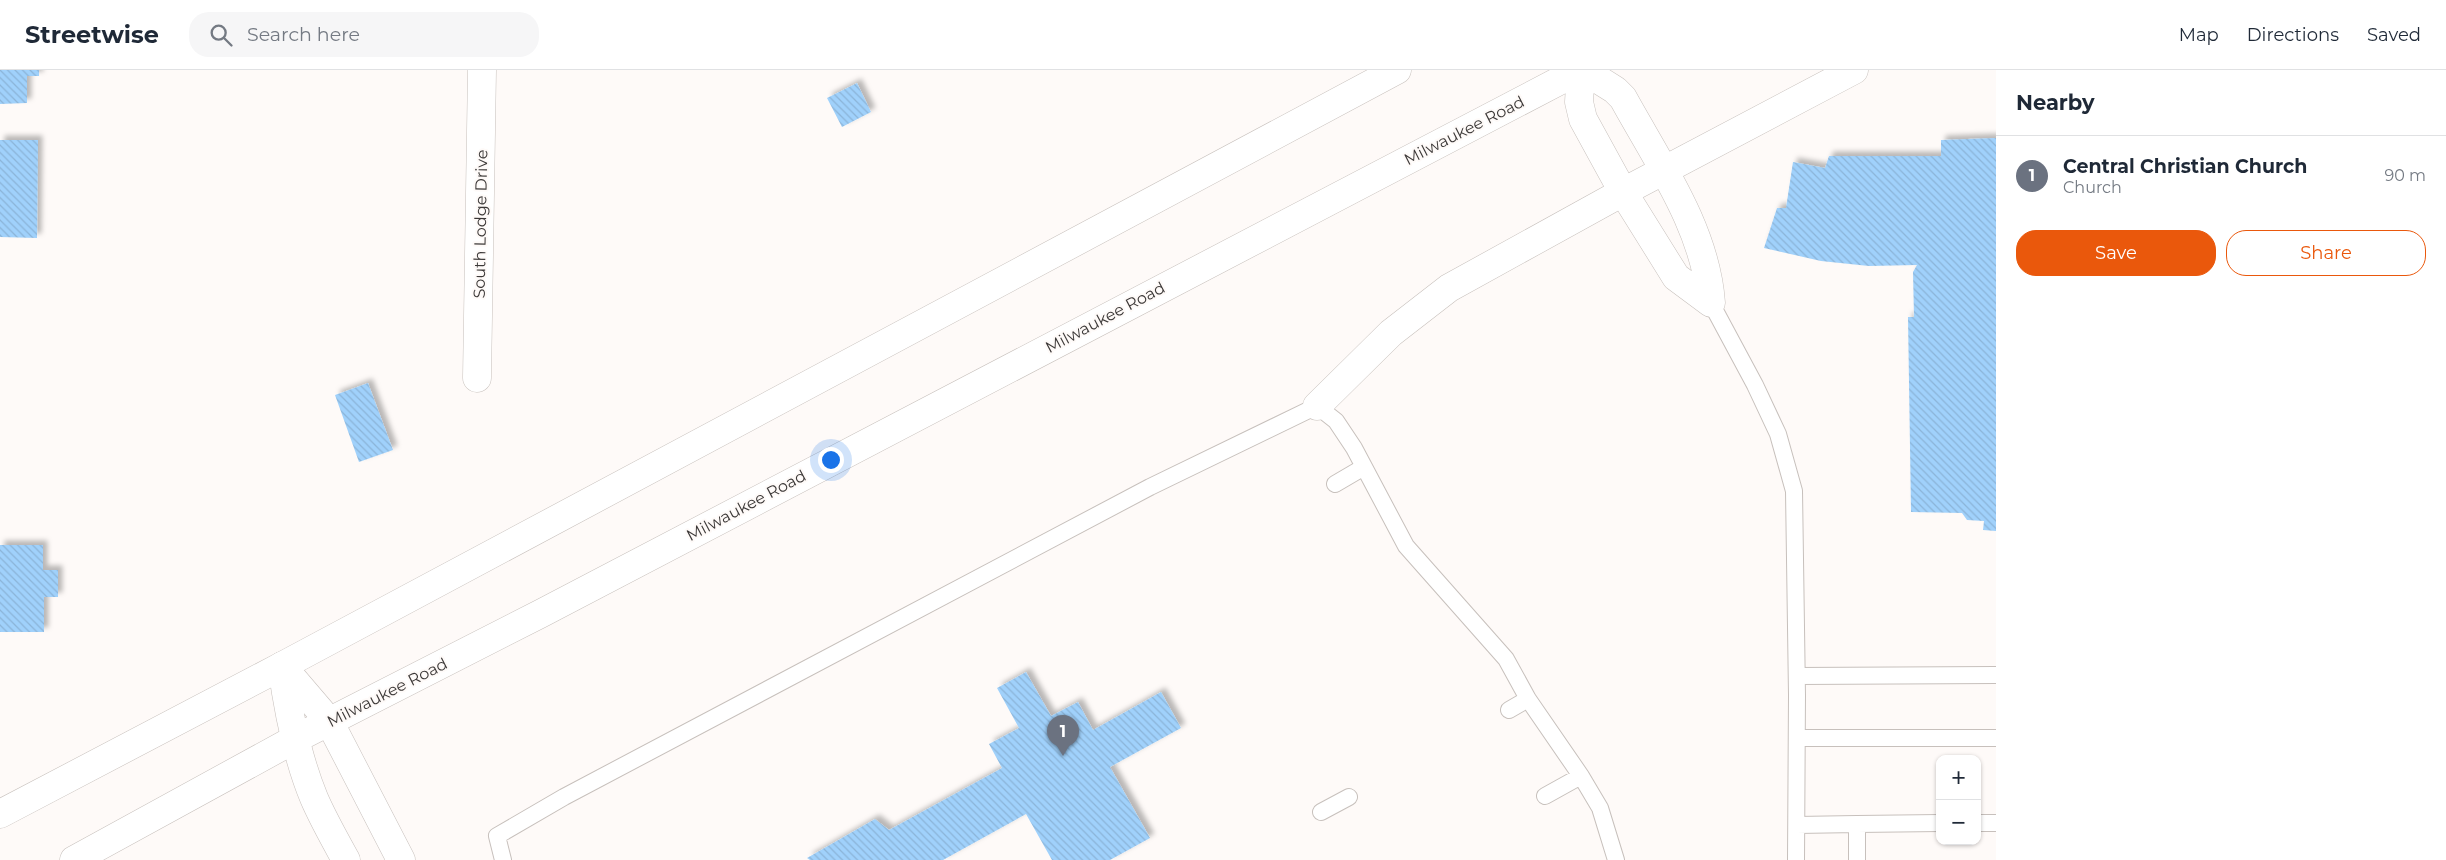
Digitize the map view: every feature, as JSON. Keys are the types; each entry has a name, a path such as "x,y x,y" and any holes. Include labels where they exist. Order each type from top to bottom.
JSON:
{"main road":[{"name":"South Lodge Drive","path":"477,378 482,70"},
{"path":"0,814 282,666 1397,70"},
{"path":"1581,70 1615,90 1623,98 1664,171 1691,225 1709,278 1711,303 1676,276 1623,192 1583,119 1579,102 1581,70"},
{"name":"Milwaukee Road","path":"74,860 329,721 540,614 1581,70"},
{"path":"1317,406 1392,333 1449,288 1623,192 1854,70"},
{"path":"282,666 329,721 401,860"},
{"path":"282,666 295,739 314,798 346,860"}],"lane":[{"path":"1711,303 1755,385 1778,434 1794,491 1797,676 1796,860"},
{"path":"503,860 496,836 564,797 1150,487 1317,406 1336,421 1364,467 1406,546 1506,658 1528,699 1581,776 1600,808 1613,859"},
{"path":"1335,484 1364,467"},
{"path":"1797,676 1996,675"},
{"path":"1509,710 1528,699"},
{"path":"1797,738 1996,738"},
{"path":"1545,796 1581,776"},
{"path":"1321,812 1349,797"},
{"path":"1797,825 1936,823"},
{"path":"1981,823 1996,823"},
{"path":"1857,824 1857,860"}],"building":[{"path":"0,70 39,70 39,76 27,76 27,103 0,104"},
{"path":"857,83 871,112 842,127 827,98"},
{"path":"1996,138 1996,531 1983,530 1984,521 1967,520 1962,513 1911,512 1908,317 1914,317 1913,272 1917,265 1869,266 1821,261 1764,248 1777,208 1786,208 1793,162 1825,168 1829,156 1941,156 1941,140"},
{"path":"0,140 38,140 37,238 0,237"},
{"path":"368,383 393,450 359,462 335,395"},
{"path":"0,545 43,545 43,570 58,570 58,597 44,597 44,632 0,632"},
{"path":"1026,672 1051,716 1078,702 1093,730 1161,692 1181,728 1110,767 1150,838 1110,860 1052,860 1026,814 943,860 810,860 807,858 875,819 889,830 1002,768 989,744 1019,728 997,688"}],"place":[{"name":"Central Christian Church","path":"1063,756"}]}
